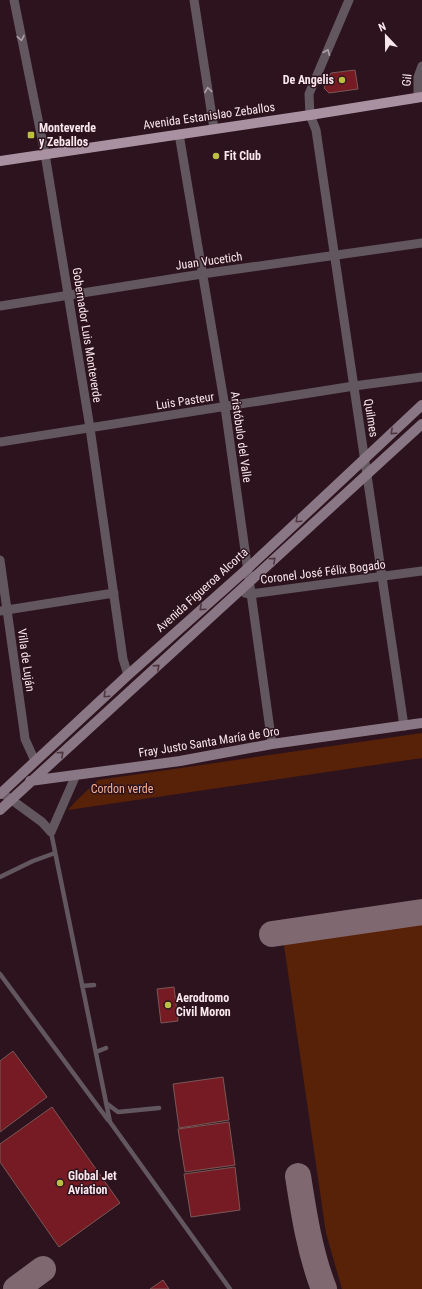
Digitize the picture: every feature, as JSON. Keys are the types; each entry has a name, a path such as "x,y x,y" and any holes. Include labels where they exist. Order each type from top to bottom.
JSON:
{"main road":[{"name":"Avenida Estanislao Zeballos","path":"0,161 310,115 420,97"},
{"name":"Avenida Figueroa Alcorta","path":"12,784 128,675 229,584 422,405"},
{"path":"0,810 422,424"},
{"name":"Fray Justo Santa María de Oro","path":"1,791 12,784 180,761 272,744 422,723"}],"street":[{"name":"Gobernador Luis Monteverde","path":"14,0 45,154 90,428 123,659 128,675"},
{"path":"194,0 214,129"},
{"name":"Quilmes","path":"350,0 309,94 310,115 316,130 404,726"},
{"name":"Gil","path":"420,97 418,77 422,66"},
{"name":"Aristóbulo del Valle","path":"179,134 225,407 246,568 272,744"},
{"name":"Juan Vucetich","path":"0,306 68,294 422,243"},
{"name":"Luis Pasteur","path":"0,442 354,386 422,377"},
{"name":"Villa de Luján","path":"0,560 4,611 25,739 36,761"},
{"name":"Coronel José Félix Bogado","path":"229,584 239,592 250,594 422,571"},
{"path":"4,611 114,593"},
{"path":"1,791 42,822 51,832 76,775"}],"lane":[{"path":"51,832 110,1122"},
{"path":"0,877 33,861 55,853"},
{"path":"0,974 137,1157 230,1289"},
{"path":"82,986 94,985"},
{"path":"96,1052 106,1048"},
{"path":"106,1103 118,1112 159,1108"}],"green space":[{"name":"Cordon verde","path":"422,733 422,758 68,810 98,780"},
{"path":"422,922 422,1289 342,1289 326,1233 284,945"}],"building":[{"name":"De Angelis","path":"355,70 358,89 329,93 324,88 331,73"},
{"name":"Aerodromo Civil Moron","path":"174,987 178,1021 161,1023 157,989"},
{"path":"13,1051 47,1097 0,1132 0,1061"},
{"path":"223,1077 229,1120 179,1128 173,1084"},
{"name":"Global Jet Aviation","path":"52,1107 120,1203 59,1247 0,1162 0,1144"},
{"path":"229,1122 235,1165 185,1172 178,1129"},
{"path":"235,1167 240,1210 191,1217 184,1174"},
{"path":"163,1280 169,1289 150,1289"}],"taxiway":[{"path":"272,934 422,912"},
{"path":"298,1176 311,1248 324,1289"},
{"path":"16,1289 43,1269"}],"place":[{"name":"De Angelis","path":"342,80"},
{"name":"Monteverde y Zeballos","path":"31,135"},
{"name":"Fit Club","path":"216,156"},
{"name":"Aerodromo Civil Moron","path":"168,1005"},
{"name":"Global Jet Aviation","path":"60,1183"}]}
